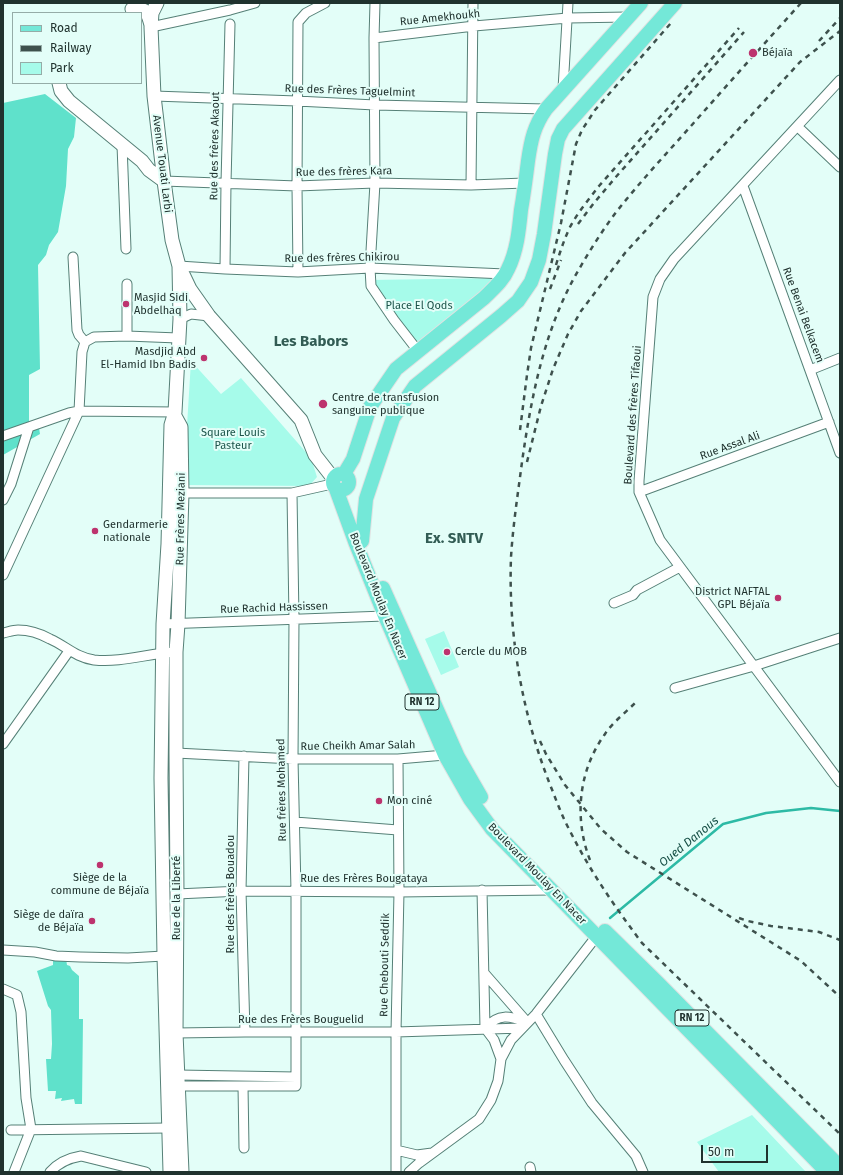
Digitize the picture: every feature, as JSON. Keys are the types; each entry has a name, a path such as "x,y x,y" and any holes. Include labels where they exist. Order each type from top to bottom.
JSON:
{"main road":[{"name":"Avenue Touati Larbi","path":"157,3 152,13 151,27 154,96 172,240 179,266 190,289 209,316 301,420 315,455 340,483"},
{"path":"340,483 353,459 370,407 396,369 484,298 498,285 508,270 519,230 525,183 534,131 538,119 641,3"},
{"path":"362,541 366,499 393,418 415,386 518,301 531,282 539,260 555,154 558,139 563,129 674,3"},
{"path":"134,8 144,10 148,14 151,27"},
{"path":"59,84 61,91 69,101 142,161 149,170 164,181"},
{"name":"Rue Frères Meziani","path":"178,624 176,493 171,425 175,414 180,319 179,266"},
{"path":"340,483 373,481"},
{"name":"Boulevard Moulay En Nacer","path":"340,483 362,541 458,757 478,794 498,823 827,1172"},
{"name":"Boulevard Moulay En Nacer","path":"340,483 356,544 385,616 445,755 470,799 492,829 551,890 662,987 840,1167"},
{"name":"Rue Frères Meziani","path":"163,624 168,544 176,493"},
{"name":"Rue de la Liberté","path":"163,624 161,778 170,1172"},
{"name":"Rue de la Liberté","path":"178,624 176,652 176,1033 182,1172"}],"street":[{"path":"151,27 256,3"},
{"path":"298,272 298,22 306,13 325,3"},
{"path":"374,3 375,183 370,268 371,286 394,320 418,351"},
{"path":"471,185 471,106 474,26 473,3"},
{"path":"563,90 568,3"},
{"name":"Rue Amekhoukh","path":"374,38 474,26 568,18 628,17"},
{"name":"Rue des frères Akaout","path":"225,269 230,24"},
{"name":"Boulevard des frères Tifaoui","path":"840,80 674,259 660,279 653,297 639,481 639,492 660,540 840,782"},
{"name":"Rue des Frères Taguelmint","path":"154,96 375,105 471,106 546,109"},
{"path":"798,127 840,167"},
{"path":"122,145 126,249"},
{"name":"Rue des frères Kara","path":"164,181 297,186 375,183 471,185 525,183"},
{"name":"Rue Benai Belkacem","path":"743,186 840,453"},
{"path":"73,257 77,330 85,340"},
{"name":"Rue des frères Chikirou","path":"179,266 298,272 370,268 505,274"},
{"path":"126,284 127,336"},
{"path":"180,319 191,314 209,316"},
{"path":"85,340 94,337 127,336 178,338"},
{"path":"3,574 79,411 82,352 85,340"},
{"path":"810,370 840,358"},
{"path":"3,436 69,413 79,411 175,414"},
{"name":"Rue Assal Ali","path":"639,492 829,422"},
{"path":"3,500 11,484 29,427"},
{"path":"176,493 292,493 340,483"},
{"name":"Rue frères Mohamed","path":"292,493 294,620 293,759 296,892 296,1081"},
{"path":"614,603 633,596 637,590 680,566"},
{"name":"Rue Rachid Hassissen","path":"163,624 385,616"},
{"path":"3,633 17,630 33,632 51,639 81,657 95,660 126,659 163,652 176,652"},
{"path":"675,688 754,666 840,638"},
{"path":"3,744 69,651"},
{"name":"Rue Cheikh Amar Salah","path":"176,753 293,759 398,759 445,755"},
{"name":"Rue des frères Bouadou","path":"244,756 241,891 245,1032"},
{"name":"Rue Chebouti Seddik","path":"396,1172 396,1032 399,892 398,759"},
{"path":"295,822 398,830"},
{"path":"482,890 485,1028 494,1040 501,1059"},
{"name":"Rue des Frères Bougataya","path":"177,894 241,891 399,892 551,890"},
{"path":"409,1172 479,1119 491,1100 498,1081 501,1059 511,1040 536,1014 600,932"},
{"path":"3,950 80,957 128,958 164,956"},
{"path":"485,974 525,1025"},
{"path":"3,989 17,995 21,1012 26,1098 31,1129 14,1172"},
{"path":"536,1014 592,1104 636,1156 644,1172"},
{"name":"Rue des Frères Bouguelid","path":"176,1033 396,1032 525,1025"},
{"path":"178,1081 296,1081"},
{"path":"178,1081 243,1086 296,1081"},
{"path":"243,1086 244,1148"},
{"path":"10,1130 168,1128"},
{"path":"396,1150 417,1155 434,1153"},
{"path":"50,1172 58,1164 71,1158 81,1156 146,1172"}],"green space":[{"path":"45,94 76,118 74,137 68,149 66,186 58,232 49,245 46,255 38,265 40,369 29,375 29,426 39,428 40,434 3,455 3,103"},
{"name":"Place El Qods","path":"499,278 411,348 370,280"},
{"name":"Square Louis Pasteur","path":"191,361 221,394 241,378 311,458 317,477 309,486 186,485 187,426"},
{"path":"444,631 459,667 441,675 425,639"},
{"path":"53,958 66,959 67,965 70,966 79,976 79,1019 83,1019 82,1104 75,1104 74,1099 61,1101 62,1098 55,1099 56,1091 48,1091 46,1059 51,1059 51,1010 48,1006 37,971 53,965"},
{"path":"752,1115 806,1172 719,1172 697,1142"}],"waterway":[{"name":"Oued Danous","path":"610,918 723,824 766,813 811,808 840,811"}],"railway":[{"path":"801,3 626,200 611,219 589,252 563,300 546,345 534,391 522,462 511,557 512,617 520,677 533,736 542,764 567,826 594,875 642,943 840,1134"},
{"path":"819,41 840,18"},
{"path":"520,430 531,348 561,223 576,144 582,130 595,110 671,23"},
{"path":"556,265 570,227 576,216 599,186 739,28"},
{"path":"527,462 541,406 553,369 568,334 581,311 625,253 800,62 840,31"},
{"path":"578,224 615,178 744,32"},
{"path":"550,289 561,260"},
{"path":"590,860 582,828 581,796 584,779 596,748 605,734 635,703"},
{"path":"540,741 546,754 565,785 601,829 627,852 801,961 840,997"},
{"path":"739,918 771,926 819,932 840,940"}],"place":[{"name":"Béjaïa","path":"753,53"},
{"name":"Masjid Sidi Abdelhaq","path":"126,304"},
{"name":"Masdjid Abd El-Hamid Ibn Badis","path":"204,358"},
{"name":"Centre de transfusion sanguine publique","path":"323,404"},
{"name":"Gendarmerie nationale","path":"95,531"},
{"name":"District NAFTAL GPL Béjaïa","path":"778,598"},
{"name":"Cercle du MOB","path":"447,652"},
{"name":"Mon ciné","path":"379,801"},
{"name":"Siège de la commune de Béjaïa","path":"100,865"},
{"name":"Siège de daïra de Béjaïa","path":"92,921"}],"district":[{"name":"Les Babors","path":"311,342"},
{"name":"Ex. SNTV","path":"454,539"}]}
